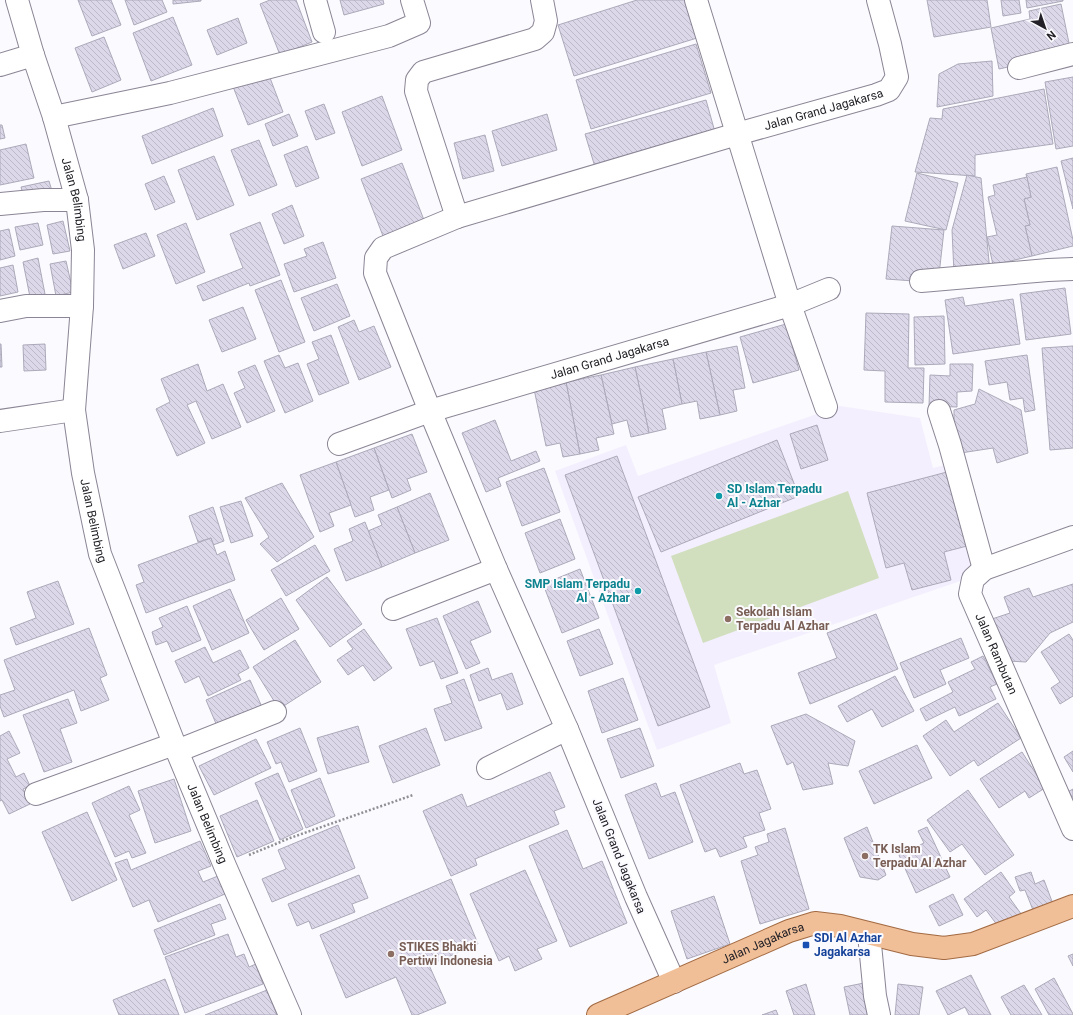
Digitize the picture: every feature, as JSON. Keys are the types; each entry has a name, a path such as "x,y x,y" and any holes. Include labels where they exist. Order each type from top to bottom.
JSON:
{"main road":[{"name":"Jalan Jagakarsa","path":"598,1015 790,931 815,923 840,926 912,944 944,948 973,944 1073,906"}],"street":[{"name":"Jalan Belimbing","path":"17,0 54,117 77,200 84,250 82,306 74,410 83,474 100,554 176,747 225,866 290,1015"},
{"path":"315,0 324,32"},
{"path":"54,117 170,93 388,36 419,23 412,0"},
{"path":"457,217 416,90 417,80 424,72 535,39 543,32 546,21 542,0"},
{"path":"696,0 790,305 826,407"},
{"name":"Jalan Grand Jagakarsa","path":"674,982 636,897 567,729 496,569 430,411 374,273 376,258 383,248 457,217 889,90 897,77 878,0"},
{"path":"1019,68 1073,54"},
{"path":"0,65 34,55"},
{"path":"0,204 43,200 77,200"},
{"path":"921,281 1073,269"},
{"name":"Jalan Grand Jagakarsa","path":"339,444 430,411 790,305 828,289"},
{"path":"0,311 26,306 82,306"},
{"path":"0,421 74,410"},
{"path":"939,411 950,445 984,569"},
{"name":"Jalan Rambutan","path":"1073,537 984,569 972,579 970,594 1073,829"},
{"path":"393,609 496,569"},
{"path":"36,794 275,712"},
{"path":"488,768 567,729"},
{"path":"869,934 875,996 879,1015"}],"path":[{"path":"225,866 290,838 413,795"}],"shaded area":[{"name":"Sekolah Islam Terpadu Al Azhar","path":"840,406 920,418 933,468 954,463 981,574 714,665 731,723 657,750 555,471 626,445 638,476"}],"green space":[{"path":"848,491 879,578 703,643 671,556"}],"building":[{"path":"78,0 111,0 121,25 92,36"},
{"path":"125,0 162,0 167,12 134,25"},
{"path":"173,0 201,0 201,1 173,4"},
{"path":"270,0 296,0 312,42 280,55 260,4"},
{"path":"340,0 383,0 384,4 344,15"},
{"path":"637,0 685,0 697,38 574,76 558,25"},
{"path":"927,0 987,0 991,27 934,37"},
{"path":"1001,0 1019,0 1021,13 1003,16"},
{"path":"1026,0 1063,0 1063,1 1027,8"},
{"path":"1061,4 1071,53 999,69 991,28 1030,19 1029,11"},
{"path":"173,17 192,65 151,81 133,33"},
{"path":"238,18 247,43 217,55 207,30"},
{"path":"104,37 121,80 92,92 75,48"},
{"path":"696,44 711,93 591,129 576,80"},
{"path":"992,61 993,96 937,107 939,74 958,64"},
{"path":"267,70 283,112 248,125 232,84"},
{"path":"1073,77 1073,146 1056,149 1045,82"},
{"path":"1044,89 1053,144 975,155 975,176 915,172 930,118 942,119 943,109"},
{"path":"382,96 402,150 362,166 342,112"},
{"path":"706,100 715,132 595,167 585,134"},
{"path":"324,104 335,133 316,140 305,111"},
{"path":"213,108 223,136 152,164 142,136"},
{"path":"289,114 298,136 273,146 265,124"},
{"path":"547,114 557,150 502,166 492,131"},
{"path":"0,125 2,125 5,138 0,139"},
{"path":"485,135 494,171 463,179 454,143"},
{"path":"259,140 277,185 249,196 231,150"},
{"path":"26,144 34,178 0,185 0,150"},
{"path":"307,146 319,178 296,187 284,155"},
{"path":"214,156 234,205 197,220 178,170"},
{"path":"1073,158 1073,209 1061,161"},
{"path":"402,163 424,220 383,236 361,179"},
{"path":"1057,167 1073,246 1032,256 1025,226 1030,225 1024,199 1031,197 1026,174"},
{"path":"917,173 958,183 946,230 905,221"},
{"path":"967,175 981,178 990,272 954,273 952,230"},
{"path":"164,176 175,202 155,210 145,184"},
{"path":"1027,177 1031,197 1024,199 1030,225 1025,226 1032,256 993,265 987,237 997,235 988,197 995,195 993,185"},
{"path":"49,181 52,191 24,198 21,187"},
{"path":"292,205 304,236 284,244 272,214"},
{"path":"63,221 70,251 53,254 47,225"},
{"path":"260,222 280,275 250,286 249,283 203,301 197,286 243,268 230,234"},
{"path":"38,223 43,245 20,250 15,227"},
{"path":"186,223 205,272 176,284 157,235"},
{"path":"892,226 944,230 939,275 914,281 886,279"},
{"path":"9,229 15,256 0,260 0,231"},
{"path":"146,233 155,256 123,269 114,245"},
{"path":"323,242 336,278 294,292 284,264 307,256 304,249"},
{"path":"38,258 45,294 30,297 23,262"},
{"path":"66,261 73,292 56,296 50,264"},
{"path":"13,265 18,292 0,296 0,268"},
{"path":"281,280 305,342 279,352 255,290"},
{"path":"337,284 350,316 314,331 301,298"},
{"path":"1065,288 1071,334 1026,340 1020,294"},
{"path":"963,297 965,306 1013,299 1020,344 953,354 945,300"},
{"path":"243,307 256,339 222,352 209,320"},
{"path":"866,313 909,314 908,368 924,368 923,403 885,402 885,371 864,370"},
{"path":"944,316 945,364 915,365 914,317"},
{"path":"354,320 359,332 374,326 391,367 359,380 338,327"},
{"path":"786,324 799,370 753,383 740,337"},
{"path":"331,335 349,383 319,395 307,364 319,359 312,342"},
{"path":"1,344 2,367 0,367"},
{"path":"45,344 46,370 24,371 23,345"},
{"path":"737,346 745,388 733,390 737,411 720,415 706,352"},
{"path":"1073,346 1073,448 1050,450 1042,348"},
{"path":"706,352 720,415 700,419 697,401 682,404 673,359"},
{"path":"279,355 285,368 298,363 313,401 285,413 264,361"},
{"path":"1027,355 1035,410 1025,412 1023,398 1010,400 1007,382 989,385 985,361"},
{"path":"673,359 682,404 662,409 666,429 649,433 635,367"},
{"path":"198,364 207,391 223,384 241,427 212,439 196,401 187,405 205,443 177,456 156,409 170,402 161,379"},
{"path":"950,364 973,364 972,391 957,392 957,407 929,406 930,375 950,376"},
{"path":"255,365 275,411 247,423 234,393 245,388 238,372"},
{"path":"635,367 649,433 631,437 627,420 612,424 601,375"},
{"path":"601,375 614,434 596,438 599,450 580,454 566,382"},
{"path":"566,382 580,454 563,457 560,443 546,446 534,389"},
{"path":"979,389 1021,410 1028,453 997,463 993,448 954,454 954,410 975,404"},
{"path":"495,420 511,461 536,451 540,461 498,478 501,486 486,492 462,433"},
{"path":"817,425 828,460 801,469 790,434"},
{"path":"412,434 427,472 407,479 411,490 392,498 374,448"},
{"name":"SD Islam Terpadu Al - Azhar","path":"777,440 799,496 661,552 638,497"},
{"path":"374,448 389,490 370,497 374,510 355,517 336,462"},
{"name":"SMP Islam Terpadu Al - Azhar","path":"617,456 710,707 658,726 565,475"},
{"path":"336,462 351,505 329,513 334,526 320,532 300,475"},
{"path":"544,468 560,512 522,526 506,482"},
{"path":"947,472 967,546 944,552 951,580 912,590 904,563 886,568 867,493"},
{"path":"282,483 314,537 277,562 260,544 269,537 245,498"},
{"path":"430,493 449,540 415,553 397,507"},
{"path":"241,501 253,536 231,543 220,507"},
{"path":"213,507 224,541 213,545 211,538 198,542 189,516"},
{"path":"397,507 415,553 382,567 368,531 382,525 378,515"},
{"path":"560,519 575,559 540,573 525,533"},
{"path":"365,522 382,567 346,581 334,549 353,541 349,529"},
{"path":"211,538 217,555 225,551 235,580 146,613 136,585 144,582 138,565"},
{"path":"315,545 330,571 286,596 271,570"},
{"path":"580,569 599,618 562,633 543,584"},
{"path":"327,577 362,624 330,647 296,600"},
{"path":"58,581 74,624 16,645 10,628 36,618 27,592"},
{"path":"1073,584 1073,622 1050,633 1026,662 1008,661 992,619 1010,613 1004,597 1029,588 1033,597"},
{"path":"230,589 249,633 212,650 193,606"},
{"path":"281,598 299,629 264,650 246,620"},
{"path":"478,601 491,632 470,641 480,663 466,669 443,616"},
{"path":"187,606 201,640 172,652 167,641 156,645 152,632 163,627 159,618"},
{"path":"876,614 898,669 810,704 798,673 837,658 827,633"},
{"path":"437,618 458,673 441,679 434,661 420,666 406,629"},
{"path":"89,628 107,675 100,678 109,700 81,711 74,690 4,717 0,706 0,695 15,690 4,660"},
{"path":"364,629 392,668 374,681 363,665 348,675 337,660 353,649 347,641"},
{"path":"599,629 613,664 580,676 567,641"},
{"path":"1069,634 1073,640 1073,696 1060,704 1051,688 1060,682 1041,652"},
{"path":"961,638 969,658 940,670 946,684 914,698 900,663"},
{"path":"295,640 321,682 279,709 253,667"},
{"path":"205,647 213,663 240,650 249,668 238,674 241,680 208,696 199,676 185,683 175,661"},
{"path":"983,656 997,684 990,687 996,699 959,716 955,707 926,721 920,709 953,692 948,682 975,669 971,662"},
{"path":"488,668 492,680 512,673 523,704 507,710 501,693 479,701 470,675"},
{"path":"895,676 914,711 882,727 872,709 847,722 838,706"},
{"path":"623,678 638,720 602,733 588,691"},
{"path":"464,679 482,728 445,741 434,709 452,703 446,686"},
{"path":"250,680 262,707 217,726 206,700"},
{"path":"68,699 77,723 60,729 72,762 44,772 23,715"},
{"path":"998,703 1021,738 978,766 974,760 950,776 923,736 946,720 954,732"},
{"path":"806,714 855,741 848,766 828,763 833,784 803,790 793,762 787,765 771,726"},
{"path":"358,726 369,762 328,774 317,738"},
{"path":"300,728 317,771 289,782 281,762 276,764 267,742"},
{"path":"426,728 440,765 393,783 379,746"},
{"path":"640,728 654,766 621,778 607,739"},
{"path":"9,731 20,753 7,759 16,777 24,773 30,786 23,789 30,804 9,814 2,800 0,801 0,736"},
{"path":"256,739 271,768 214,795 199,766"},
{"path":"917,745 932,778 874,804 859,771"},
{"path":"1073,751 1073,772 1064,757"},
{"path":"1022,752 1045,788 1029,798 1025,791 999,808 980,779"},
{"path":"740,763 744,774 757,770 771,809 759,813 765,830 743,837 747,847 720,857 716,848 705,852 680,785"},
{"path":"550,772 565,807 554,811 559,824 475,859 477,865 451,876 423,811 462,794 467,807"},
{"path":"278,773 303,829 280,840 255,783"},
{"path":"320,778 335,816 306,828 291,790"},
{"path":"174,779 191,831 155,843 138,791"},
{"path":"656,783 661,797 675,792 693,842 649,859 625,795"},
{"path":"129,786 140,810 129,815 146,853 132,858 129,851 115,857 92,803"},
{"path":"1073,789 1073,810 1064,794"},
{"path":"968,790 1014,855 985,875 962,844 950,852 927,820"},
{"path":"257,800 274,841 237,857 220,816"},
{"path":"87,812 117,880 72,901 42,832"},
{"path":"338,825 355,868 272,902 262,879 286,869 278,850"},
{"name":"TK Islam Terpadu Al Azhar","path":"867,827 886,875 878,880 860,877 844,838"},
{"path":"927,827 950,877 916,893 899,855 924,843 918,831"},
{"path":"785,828 809,909 760,924 741,861 758,855 755,847 769,842 767,834"},
{"path":"567,830 583,869 602,861 627,923 570,947 529,846"},
{"path":"200,841 211,866 198,871 203,882 218,876 225,894 158,922 149,900 133,907 115,863 127,859 131,870"},
{"path":"525,870 557,941 537,949 542,959 515,971 509,956 499,961 470,894"},
{"path":"1001,872 1015,892 1009,897 1024,918 1003,933 986,910 977,917 964,899"},
{"path":"1031,872 1035,884 1044,880 1056,912 1037,920 1025,890 1020,891 1015,877"},
{"path":"359,875 368,898 352,904 355,912 312,929 309,921 297,926 288,904"},
{"name":"STIKES Bhakti Pertiwi Indonesia","path":"451,879 478,944 429,965 446,1003 417,1015 412,1015 396,977 346,998 320,935"},
{"path":"953,894 963,915 939,926 929,906"},
{"path":"714,896 730,944 687,959 671,911"},
{"path":"220,904 226,919 211,924 215,935 164,955 154,930"},
{"path":"228,934 236,957 244,954 249,967 256,964 263,984 185,1013 165,957"},
{"path":"1073,954 1073,966 1068,956"},
{"path":"971,975 991,1015 969,1015 965,1007 948,1015 936,991"},
{"path":"1054,978 1073,1015 1049,1015 1035,989"},
{"path":"165,979 179,1015 119,1015 113,1000"},
{"path":"864,983 870,1015 850,1015 844,987"},
{"path":"806,984 815,1015 794,1015 786,991"},
{"path":"898,984 923,987 919,1015 895,1015"},
{"path":"1024,985 1042,1015 1011,1015 1001,997"},
{"path":"267,990 277,1015 205,1015"},
{"path":"776,1010 778,1015 762,1015"}],"place":[{"name":"SD Islam Terpadu Al - Azhar","path":"719,496"},
{"name":"SMP Islam Terpadu Al - Azhar","path":"638,591"},
{"name":"Sekolah Islam Terpadu Al Azhar","path":"728,619"},
{"name":"TK Islam Terpadu Al Azhar","path":"865,856"},
{"name":"SDI Al Azhar Jagakarsa","path":"806,945"},
{"name":"STIKES Bhakti Pertiwi Indonesia","path":"391,954"}]}
